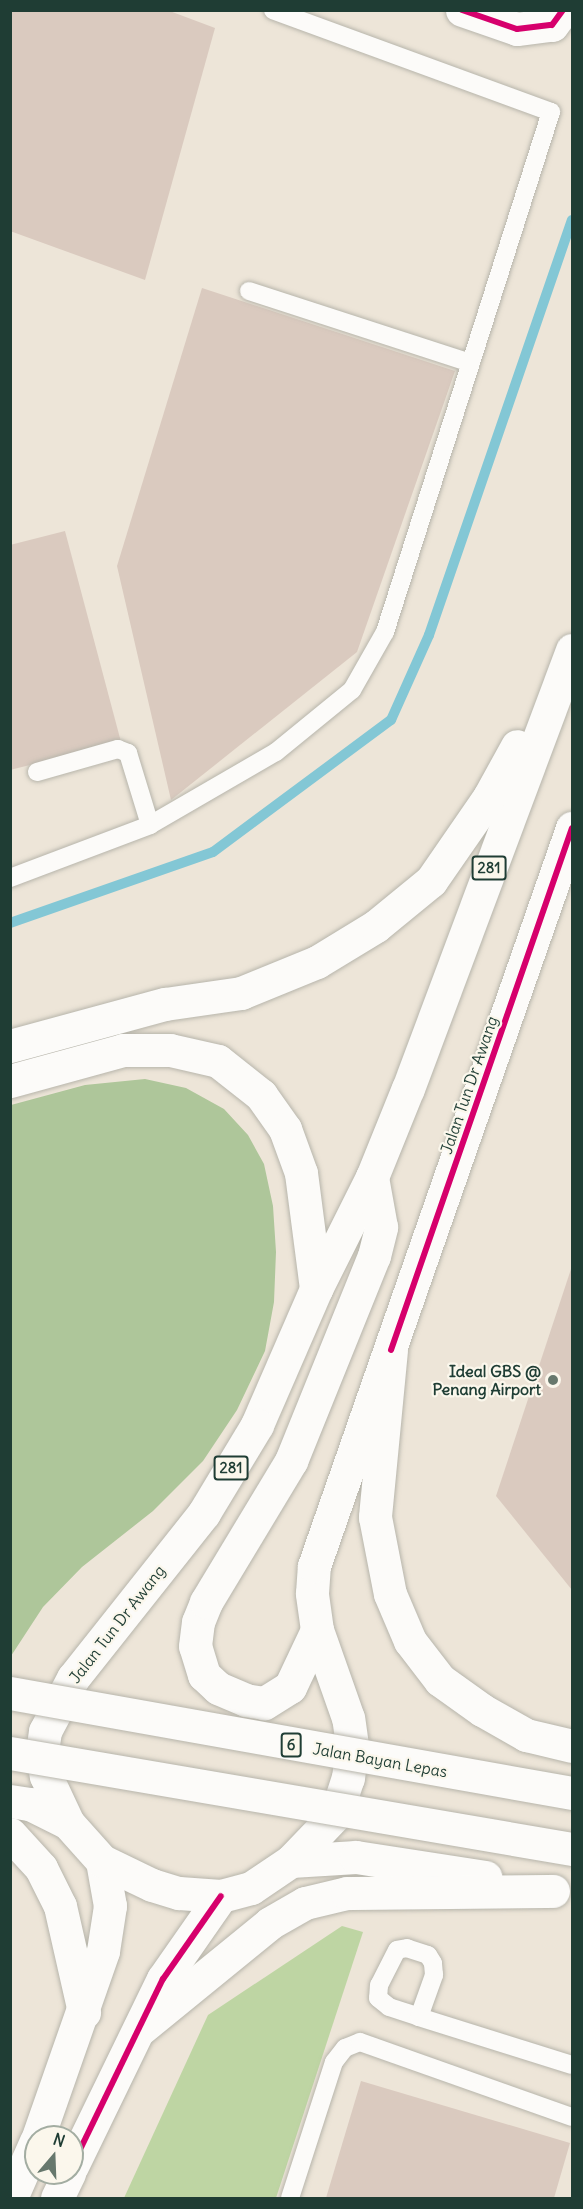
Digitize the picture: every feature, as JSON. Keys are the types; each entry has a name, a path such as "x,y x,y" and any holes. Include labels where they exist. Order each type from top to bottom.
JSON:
{"main road":[{"path":"462,10 517,29 552,25 563,10"},
{"path":"10,1046 165,1004 241,993 317,962 376,926 437,871 489,797 573,648"},
{"name":"Jalan Tun Dr Awang","path":"572,831 314,1566 312,1593 316,1630 348,1718 352,1745 348,1778 336,1814 291,1861 250,1888 221,1896 179,1893 102,1861 68,1823 46,1776 42,1752 45,1731 73,1678 204,1513 257,1425 316,1289 372,1177 573,648"},
{"path":"10,1081 64,1063 123,1050 170,1050 218,1061 261,1095 285,1129 301,1173 316,1289"},
{"path":"316,1630 290,1687 264,1702 246,1700 218,1689 204,1675 195,1646 198,1622 206,1602 291,1461 374,1256 381,1227 372,1177"},
{"path":"391,1350 375,1517 390,1594 410,1641 440,1680 482,1710 526,1735 573,1746"},
{"name":"Jalan Bayan Lepas","path":"12,1693 573,1793"},
{"path":"10,1753 573,1849"},
{"path":"10,1801 30,1804 68,1823"},
{"path":"10,1834 41,1868 60,1906 84,2012"},
{"path":"291,1861 357,1857 563,1892"},
{"path":"42,2125 84,2012 103,1951 110,1906 102,1861"},
{"path":"139,2030 270,1923 305,1903 347,1893 563,1892"},
{"path":"84,2142 163,1979 221,1896"},
{"path":"10,2199 24,2168"},
{"path":"57,2199 63,2185"}],"lane":[{"path":"10,878 150,825 276,752 352,690 386,632 551,112 273,10"},
{"path":"249,291 471,363"},
{"path":"37,772 118,749 128,753 150,825"},
{"path":"419,2017 573,2065"},
{"path":"290,2199 334,2062 345,2048 360,2042 573,2117"}],"green space":[{"path":"145,1079 186,1088 224,1109 248,1135 264,1164 273,1206 276,1252 274,1302 265,1351 237,1410 203,1461 153,1511 82,1567 43,1607 11,1656 11,1105 85,1085"},
{"path":"342,1926 363,1932 276,2198 124,2198 208,2015"}],"building":[{"path":"10,10 167,10 215,28 145,280 10,231"},
{"path":"202,288 455,371 357,652 171,800 117,566"},
{"path":"65,531 121,742 10,770 10,545"},
{"name":"Ideal GBS @ Penang Airport","path":"572,1266 572,1590 496,1496"},
{"path":"361,2081 570,2143 554,2198 326,2198"}],"waterway":[{"path":"10,923 213,852 391,720 429,635 572,220"}],"cycle path":[{"path":"462,10 517,29 552,25 563,10"},
{"path":"391,1350 572,828"},
{"path":"84,2141 163,1979 221,1896"}],"place":[{"name":"Ideal GBS @ Penang Airport","path":"553,1380"}]}
